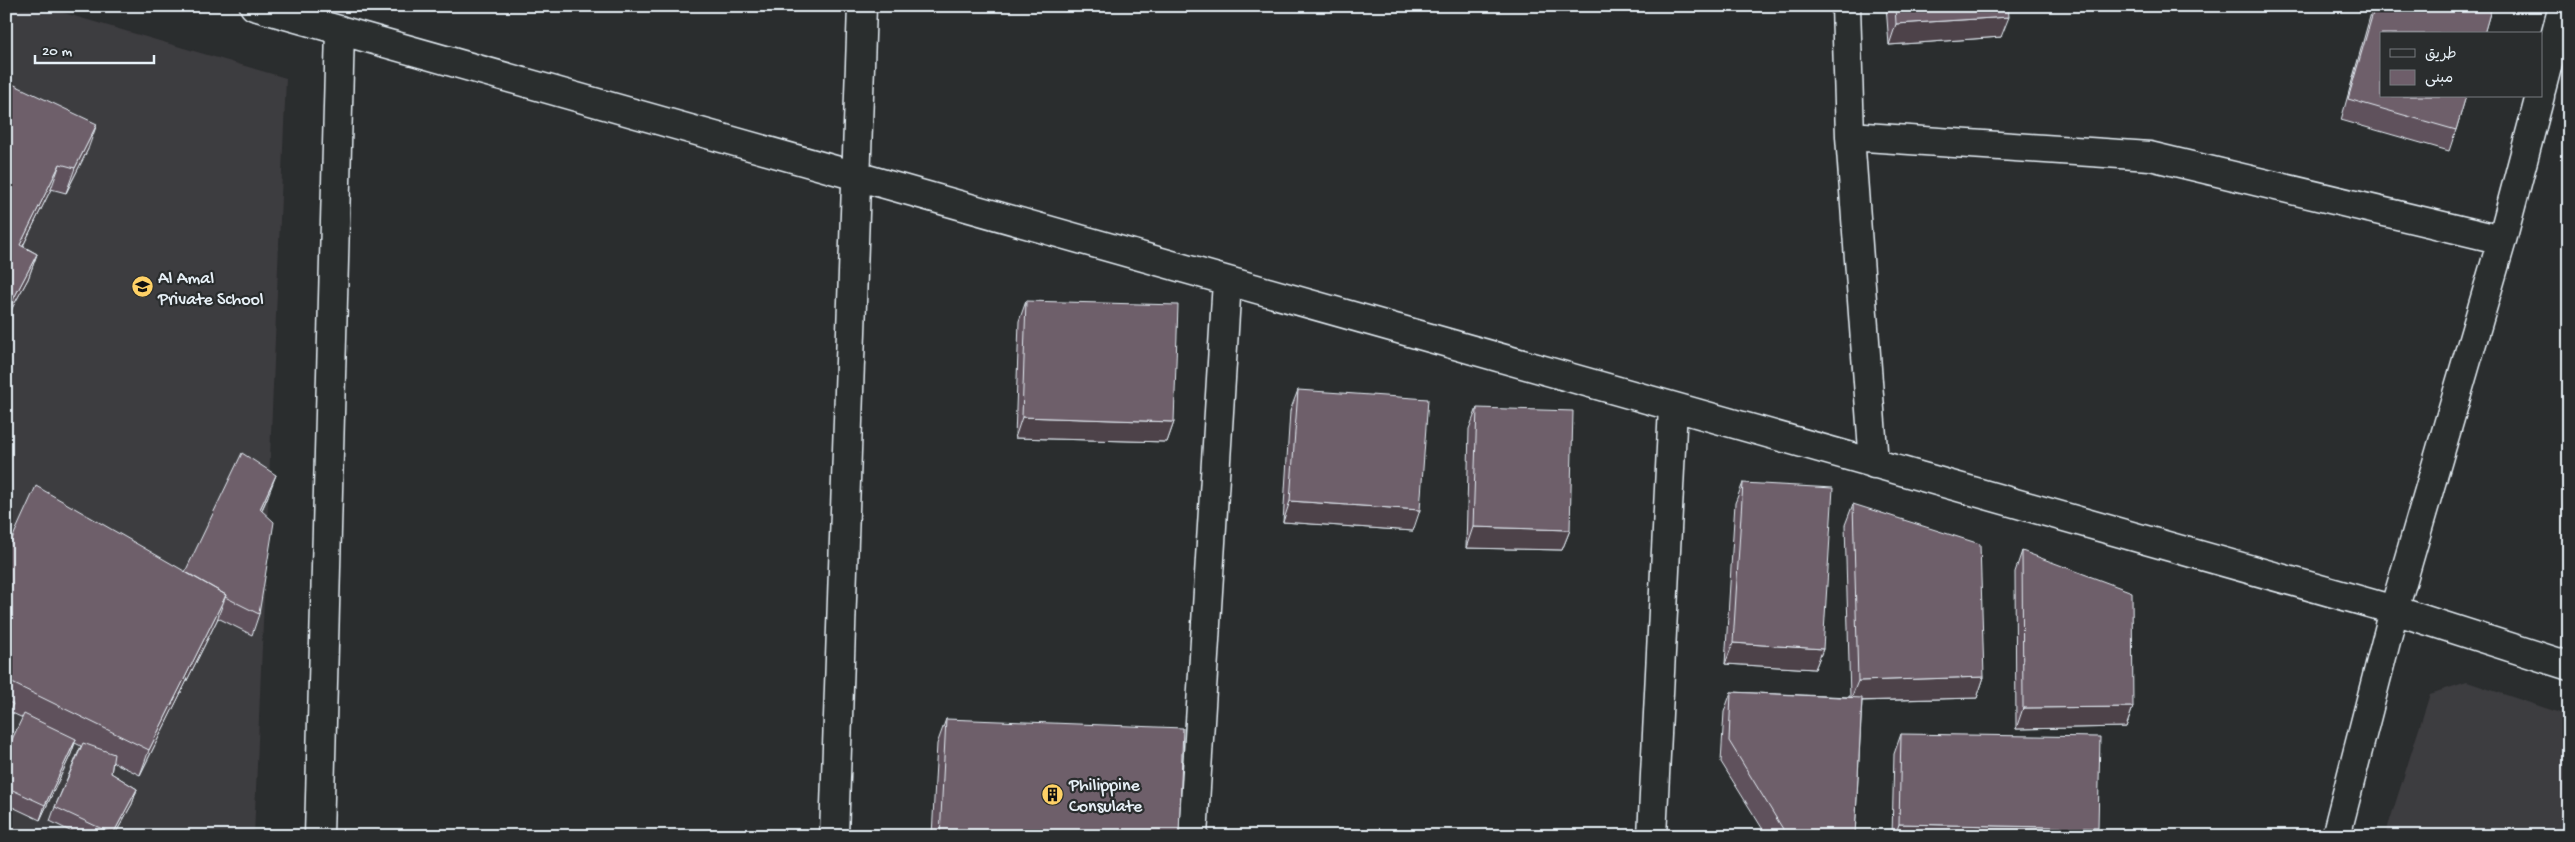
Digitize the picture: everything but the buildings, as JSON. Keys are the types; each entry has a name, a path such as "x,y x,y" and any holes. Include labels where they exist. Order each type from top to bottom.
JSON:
{"street":[{"path":"254,6 2394,610 2569,666"},
{"path":"834,836 862,6"},
{"path":"1846,6 1850,136 1874,464"},
{"path":"2542,86 2563,6"},
{"path":"319,836 340,30"},
{"path":"2336,836 2394,610 2502,240 2539,98"},
{"path":"1850,136 2150,156 2502,240"},
{"path":"1193,836 1227,281"},
{"path":"1652,836 1673,407"}],"shaded area":[{"name":"Al Amal Private School","path":"6,6 40,6 286,78 254,836 6,836"},
{"path":"2467,682 2569,716 2569,836 2385,836 2430,694"}],"place":[{"name":"Al Amal Private School","path":"142,287"},
{"name":"Philippine Consulate","path":"1053,794"}]}
